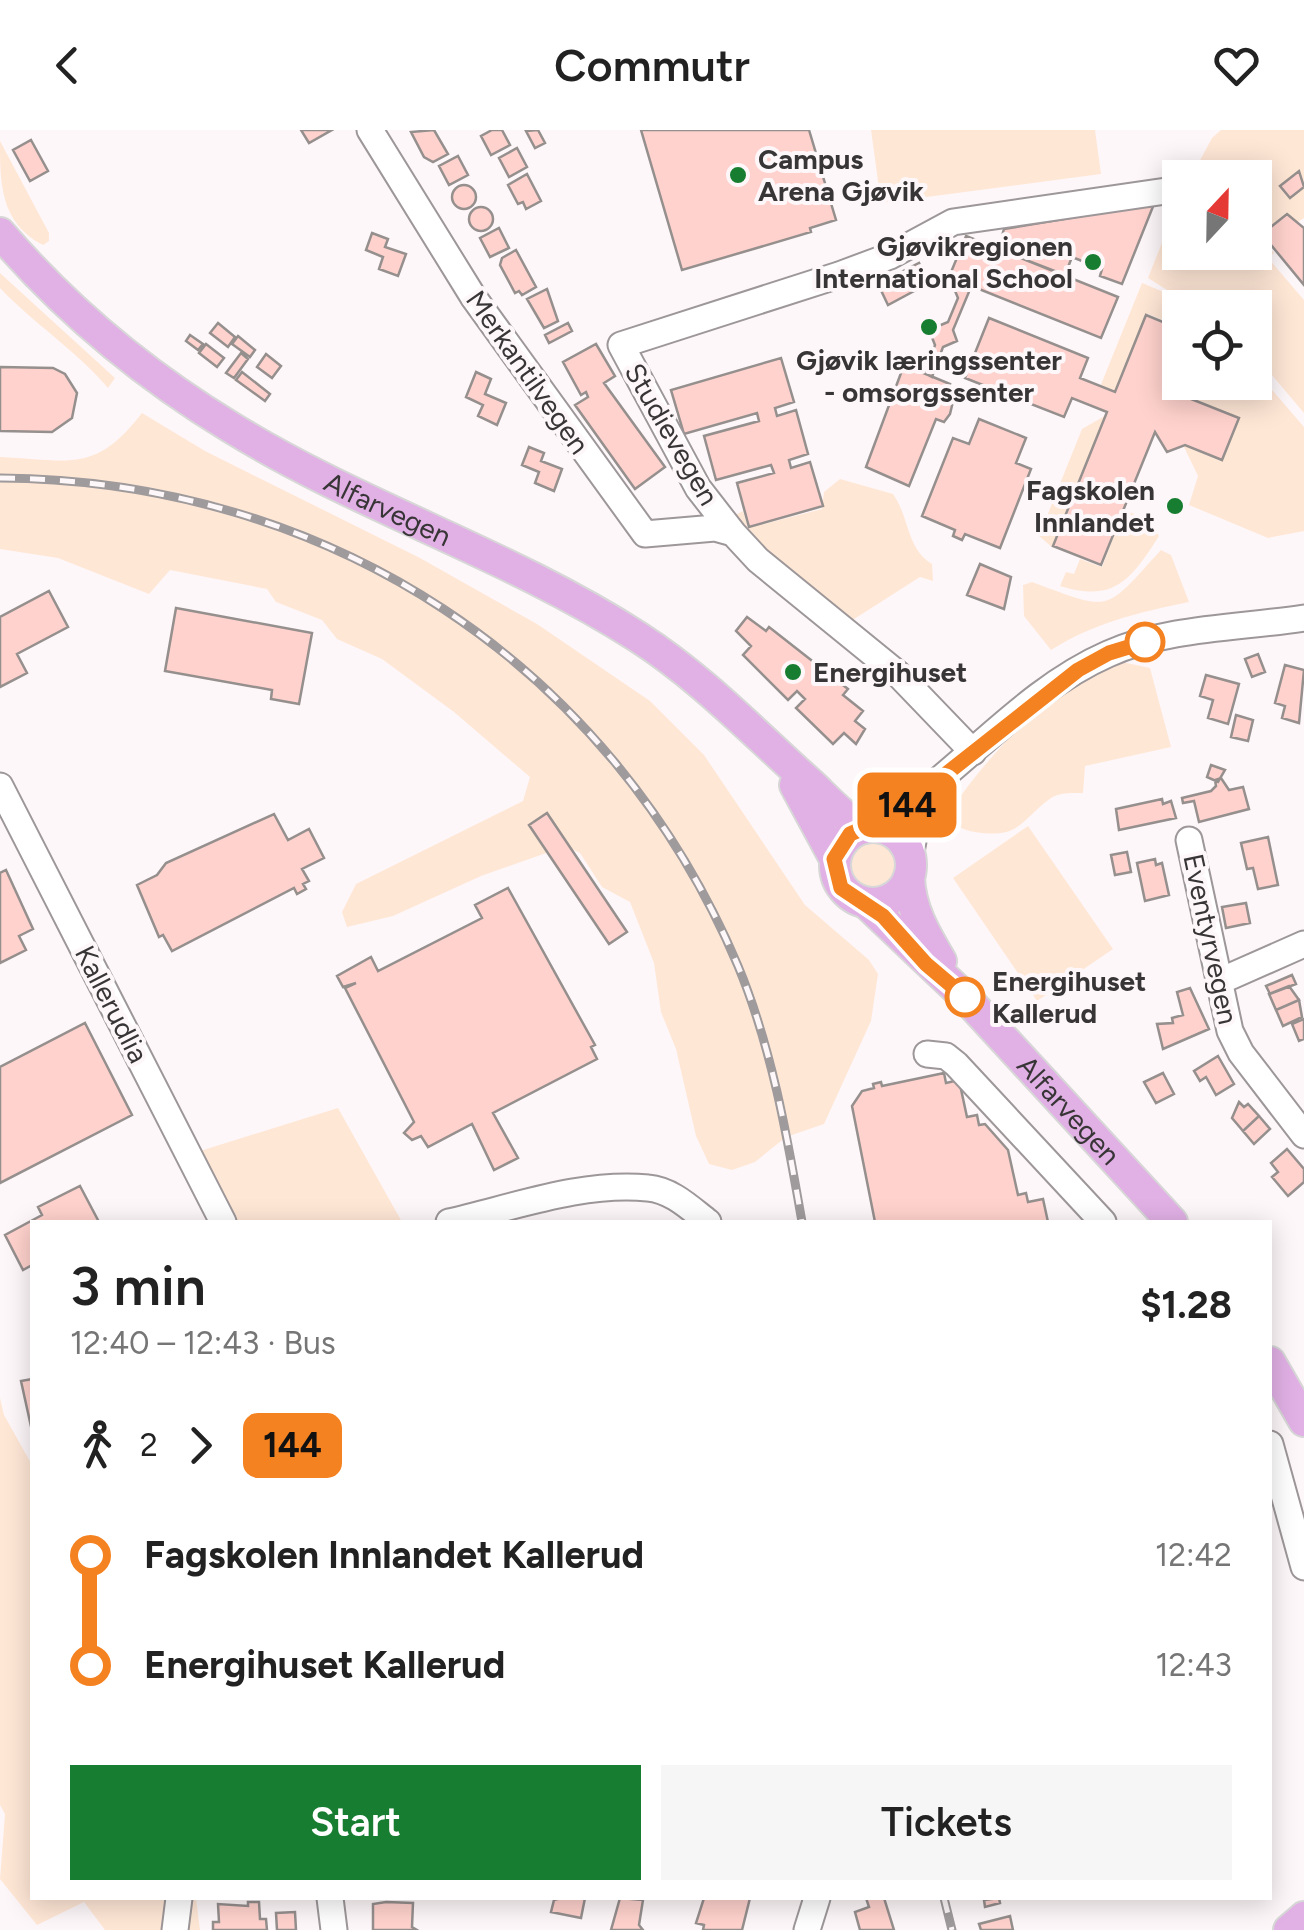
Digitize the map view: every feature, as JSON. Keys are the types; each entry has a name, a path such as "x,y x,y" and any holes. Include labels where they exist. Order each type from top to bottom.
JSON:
{"main road":[{"name":"Alfarvegen","path":"0,233 80,315 170,388 291,460 546,584 640,638 713,694 788,768 869,827"},
{"name":"Alfarvegen","path":"788,768 834,859"},
{"path":"869,827 898,836 910,868 892,898 866,903 841,888 834,859 850,834 869,827"},
{"name":"Alfarvegen","path":"910,868 910,897 919,922 965,997"},
{"name":"Alfarvegen","path":"866,903 965,997 1170,1220"},
{"path":"1272,1366 1304,1422"},
{"path":"1290,1930 1304,1918"}],"street":[{"name":"Merkantilvegen","path":"370,130 474,298 645,534 715,528 733,533"},
{"name":"Studievegen","path":"973,752 898,674 758,560 733,533 698,488 620,344 840,276 890,256 953,222 1162,192"},
{"path":"869,827 938,783 1066,679 1109,653 1206,630 1304,618"},
{"path":"910,868 916,824 938,783"},
{"name":"Kallerudlia","path":"0,786 222,1220"},
{"name":"Eventyrvegen","path":"1189,840 1230,1031 1241,1053 1304,1135"},
{"path":"1218,982 1304,944"},
{"path":"927,1054 946,1056 956,1064 1100,1220"},
{"path":"458,1220 591,1192 650,1188 680,1200 705,1220"},
{"path":"1272,1451 1304,1567"},
{"path":"175,1930 178,1900"},
{"path":"330,1900 334,1930"},
{"path":"807,1930 816,1900"}],"shaded area":[{"path":"871,130 1095,130 1101,174 881,203"},
{"path":"1221,130 1304,130 1304,218 1293,225 1285,216 1272,227 1272,160 1200,160"},
{"path":"0,141 49,233 49,241 43,245 29,236 10,214 2,187"},
{"path":"1162,243 1162,270 1272,270 1272,263 1304,300 1304,413 1272,375 1272,290 1167,290 1148,278"},
{"path":"0,273 115,378 108,388 0,288"},
{"path":"1142,283 1162,291 1162,320 1148,314 1116,393 1100,387"},
{"path":"1272,390 1304,427 1304,531 1268,538 1189,505 1198,476 1183,445 1220,461 1237,420 1189,400 1272,400"},
{"path":"142,413 205,451 420,558 537,624 650,701 704,755 805,905 869,960 878,974 871,1021 824,1124 786,1137 755,1162 732,1170 709,1164 696,1136 676,1049 661,1012 654,963 630,902 602,887 580,853 566,846 481,876 393,916 347,927 342,912 356,884 523,801 530,777 454,712 382,659 337,639 322,620 276,602 267,589 170,570 149,594 58,558 0,549 0,457 63,460 95,455 125,433"},
{"path":"1108,414 1053,548 1039,536 1082,429"},
{"path":"840,479 893,494 917,550 932,564 933,581 920,577 851,621 733,528 735,515 743,511 748,528 822,509 824,492"},
{"path":"1124,510 1148,519 1159,536 1130,576 1094,592 1060,586 1066,572 1074,574 1080,559 1102,567"},
{"path":"1161,550 1171,555 1189,602 1101,625 1051,650 1024,616 1023,585 1032,582 1078,599 1105,601 1128,586"},
{"path":"1122,662 1150,668 1171,747 1085,766 1083,793 1051,798 1011,830 975,832 954,822 950,815 971,782 1051,696 1083,673"},
{"path":"1028,826 1113,949 1037,1001 953,878"},
{"path":"872,837 891,845 899,864 891,883 872,891 853,883 845,864 853,845"},
{"path":"338,1108 401,1220 230,1220 216,1178 197,1152"},
{"path":"0,1398 4,1415 30,1461 30,1900 196,1900 200,1930 105,1930 84,1902 37,1925 0,1879 5,1814 0,1805"}],"building":[{"path":"301,130 332,130 309,143"},
{"path":"434,130 448,154 433,162 424,157 411,132"},
{"path":"502,130 510,145 491,155 481,136"},
{"path":"538,130 545,143 535,148 526,131"},
{"name":"Campus Arena Gjøvik","path":"641,130 809,130 836,220 810,228 811,232 682,270"},
{"path":"31,140 48,171 30,181 13,150"},
{"path":"517,148 527,167 509,177 499,158"},
{"path":"458,156 468,175 449,185 439,166"},
{"path":"1299,171 1304,187 1290,198 1280,186"},
{"path":"527,174 541,201 526,209 523,202 518,204 508,185"},
{"path":"464,185 473,188 473,206 464,209 455,206 452,197 455,188"},
{"name":"Gjøvikregionen International School","path":"1154,204 1122,284 1100,276 1102,269 1072,257 1065,275 998,249 1004,229"},
{"path":"481,207 490,210 490,228 481,231 472,228 469,219 472,210"},
{"path":"1287,214 1304,228 1304,285 1272,246 1272,226"},
{"path":"499,228 509,248 490,257 480,238"},
{"path":"372,233 388,239 385,247 406,254 398,276 379,269 383,257 366,250"},
{"path":"966,236 1118,297 1101,338 949,277"},
{"path":"516,250 536,287 522,295 519,291 515,293 500,265 502,258"},
{"path":"919,263 929,283 888,305 878,284"},
{"path":"950,279 971,287 953,330 957,341 943,347 932,377 924,373 935,345 929,330 948,322 958,298"},
{"path":"547,289 558,321 544,328 527,299"},
{"path":"1146,315 1162,322 1162,400 1194,400 1239,418 1222,460 1185,445 1167,452 1155,432 1101,565 1053,546 1107,412 1072,398 1064,417 965,378 989,318 1088,358 1080,378 1115,392"},
{"path":"218,323 235,337 228,347 210,333"},
{"path":"568,323 572,331 549,343 545,335"},
{"path":"190,335 203,344 198,350 186,341"},
{"path":"238,336 255,350 250,357 232,344"},
{"path":"206,344 224,358 217,367 199,353"},
{"path":"596,344 615,376 604,383 665,467 635,489 575,405 588,397 586,392 581,395 563,362"},
{"path":"241,353 248,359 234,378 226,373"},
{"path":"266,354 281,366 272,378 257,367"},
{"path":"781,358 794,402 775,408 777,416 796,410 808,454 789,460 791,468 810,462 823,506 749,527 737,483 774,473 771,465 716,480 704,436 759,421 757,413 684,434 671,390"},
{"path":"904,365 950,384 948,390 955,393 950,414 944,422 936,419 909,486 866,467"},
{"path":"0,367 53,368 65,374 77,393 72,418 52,432 0,431"},
{"path":"242,372 270,394 265,401 236,380"},
{"path":"476,372 491,379 485,394 506,403 497,425 478,416 483,405 466,397"},
{"path":"979,419 1026,438 1016,463 1031,469 1000,548 965,534 962,540 953,536 955,530 922,516 953,438 969,444"},
{"path":"529,447 544,453 541,461 562,469 554,491 535,483 539,472 522,465"},
{"path":"980,564 1011,577 1004,609 967,595"},
{"path":"49,591 68,627 17,654 27,673 0,687 0,617"},
{"path":"176,608 312,633 299,704 271,699 272,690 165,671"},
{"name":"Energihuset","path":"747,617 766,631 769,627 848,689 843,695 863,711 855,721 865,729 856,744 844,733 833,744 796,708 805,699 797,691 788,700 743,655 751,646 736,631"},
{"path":"1258,654 1265,672 1252,677 1245,659"},
{"path":"1285,665 1304,670 1299,723 1282,718 1285,706 1275,703"},
{"path":"1206,675 1239,684 1228,724 1208,718 1213,700 1200,696"},
{"path":"1236,715 1253,720 1248,741 1231,737"},
{"path":"1211,765 1225,770 1218,782 1207,777"},
{"path":"1221,778 1229,790 1243,787 1249,809 1199,822 1194,801 1183,803 1182,798 1211,791 1215,780"},
{"path":"1162,799 1163,804 1171,801 1176,818 1119,830 1116,809"},
{"path":"547,813 627,932 609,944 529,825"},
{"path":"274,814 288,840 309,829 324,858 302,869 309,881 303,884 306,889 297,894 294,888 172,951 163,935 159,937 137,885 157,875 166,863"},
{"path":"1268,837 1278,885 1258,889 1253,868 1247,869 1241,843"},
{"path":"1127,852 1131,872 1115,875 1111,855"},
{"path":"1155,859 1156,865 1162,863 1169,895 1145,901 1137,863"},
{"path":"6,870 33,929 19,936 26,950 0,963 0,873"},
{"path":"508,888 595,1045 591,1047 597,1059 493,1113 518,1158 494,1170 472,1124 428,1147 421,1136 412,1140 404,1133 414,1122 345,988 356,983 343,987 337,976 371,957 378,971 482,918 475,905"},
{"path":"1246,903 1250,923 1226,928 1222,907"},
{"path":"1292,975 1296,984 1270,994 1266,986"},
{"path":"1289,986 1299,1000 1276,1010 1269,994"},
{"path":"1190,988 1209,1029 1163,1049 1157,1024 1173,1023 1172,1018 1183,1015 1177,992"},
{"path":"1299,1000 1302,1017 1283,1026 1276,1010"},
{"path":"1304,1019 1304,1039 1299,1041 1292,1024"},
{"path":"85,1023 132,1115 0,1183 0,1067"},
{"path":"1218,1056 1234,1084 1216,1095 1206,1077 1200,1081 1194,1071"},
{"path":"944,1073 946,1083 959,1080 967,1117 977,1115 979,1125 985,1124 1008,1150 1018,1195 1026,1193 1028,1202 1043,1199 1048,1220 875,1220 852,1106 862,1091 881,1082 882,1086"},
{"path":"1163,1073 1174,1094 1156,1103 1144,1082"},
{"path":"1239,1102 1244,1107 1248,1104 1259,1116 1243,1131 1232,1118"},
{"path":"1259,1116 1270,1129 1254,1144 1243,1131"},
{"path":"1287,1149 1304,1169 1304,1182 1288,1196 1272,1177 1278,1172 1271,1163"},
{"path":"80,1186 98,1220 33,1220 42,1215 38,1207"},
{"path":"30,1221 30,1266 23,1270 5,1235"},
{"path":"30,1379 30,1422 21,1381"},
{"path":"554,1900 585,1900 581,1918 551,1912"},
{"path":"619,1900 643,1900 639,1925 643,1930 611,1930"},
{"path":"703,1900 750,1900 742,1930 703,1930 704,1925 696,1923"},
{"path":"867,1900 885,1900 894,1930 860,1930 855,1912 869,1907"},
{"path":"984,1900 999,1900 1000,1903 985,1907"},
{"path":"248,1902 259,1902 260,1919 266,1919 267,1930 213,1930 213,1922 219,1922 218,1904 248,1906"},
{"path":"413,1903 412,1927 417,1930 373,1930 373,1904"},
{"path":"295,1912 296,1930 277,1930 276,1913"},
{"path":"1010,1916 1013,1930 981,1930 979,1924"}],"railway":[{"path":"0,478 120,487 235,512 343,553 444,609 534,679 615,762 683,858 738,966 769,1060 802,1220"},
{"path":"944,1900 952,1930"}],"bus line":[{"name":"144","path":"965,997 926,964 883,916 841,888 834,859 840,845 850,834 874,827 938,783 996,732 1090,662 1145,642"}],"place":[{"name":"Campus Arena Gjøvik","path":"738,175"},
{"name":"Gjøvikregionen International School","path":"1093,262"},
{"name":"Gjøvik læringssenter - omsorgssenter","path":"929,327"},
{"name":"Fagskolen Innlandet","path":"1175,506"},
{"name":"Energihuset","path":"793,672"},
{"name":"Energihuset Kallerud","path":"965,997"}]}
